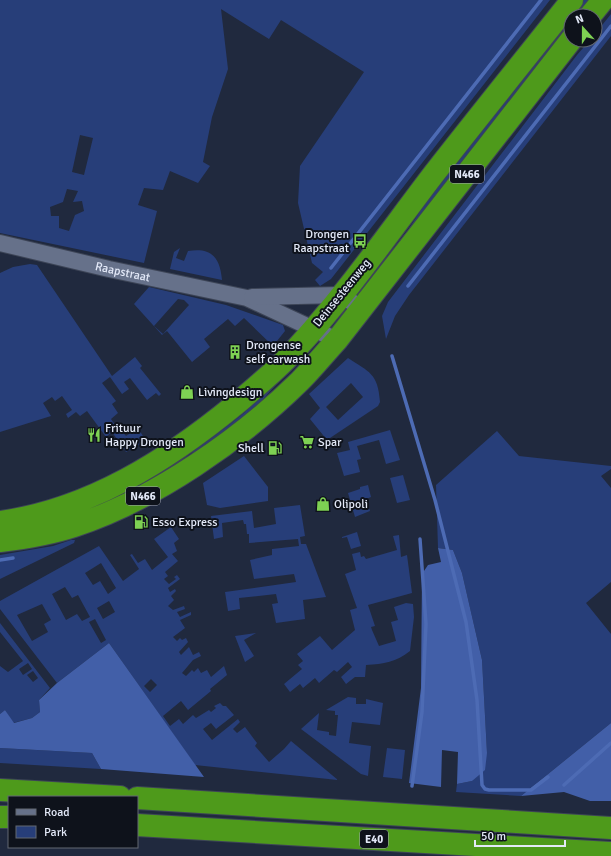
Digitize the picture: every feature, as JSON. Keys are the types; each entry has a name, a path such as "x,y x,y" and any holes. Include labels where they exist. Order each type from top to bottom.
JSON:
{"highway":[{"name":"Deinsesteenweg","path":"0,522 39,515 83,500 125,479 200,432 275,371 314,328 499,90 572,0"},
{"path":"596,8 603,0"},
{"name":"Deinsesteenweg","path":"0,541 52,533 92,520 122,507 200,461 246,428 300,380 337,340 565,48"},
{"path":"83,500 92,520"},
{"path":"0,790 103,796"},
{"name":"E40","path":"138,798 611,828"},
{"name":"E40","path":"138,825 611,853"}],"street":[{"name":"Raapstraat","path":"0,243 109,269 247,298 337,340"},
{"name":"Raapstraat","path":"247,298 340,295"},
{"path":"340,295 362,308"}],"green space":[{"path":"0,0 550,0 331,279 320,286 315,280 323,272 312,263 298,203 300,166 364,72 281,20 269,39 221,9 228,69 212,117 203,162 210,166 198,183 170,171 163,190 144,188 138,205 157,211 144,263 0,233","holes":["80,135 93,138 84,175 72,172","67,189 78,191 73,202 82,201 84,211 75,215 69,231 59,228 59,216 51,216 50,207 63,202"]},
{"path":"579,0 593,0 587,8 573,8"},
{"path":"611,14 611,36 603,46 603,24"},
{"path":"563,21 563,38 369,285 366,283 408,230 433,191"},
{"path":"583,48 602,48 409,295 395,316 386,339 382,316 388,302"},
{"path":"180,248 176,258 184,261 188,251 203,251 213,256 217,260 222,280 170,269 174,252"},
{"path":"30,264 37,265 112,376 135,357 142,366 140,368 161,394 159,396 156,393 147,400 130,378 124,382 129,389 122,394 110,377 102,383 116,401 112,404 118,413 111,419 115,425 116,424 126,436 138,428 146,441 126,452 112,432 106,437 87,411 80,416 76,412 68,418 66,414 72,410 62,396 55,401 52,397 43,403 51,416 0,432 0,273 13,267"},
{"path":"149,287 226,305 283,325 285,331 273,346 244,318 235,326 228,319 204,339 210,347 192,362 167,331 162,335 134,304","holes":["178,299 184,300 189,305 163,334 154,326"]},
{"path":"348,358 367,370 375,379 380,402 378,406 327,440 310,419 320,408 309,394","holes":["351,383 363,397 338,420 326,407"]},
{"path":"280,380 259,404 194,455 192,452 244,413 265,391"},
{"path":"390,430 400,460 386,464 379,440 357,446 361,459 357,460 360,472 344,476 337,453 350,450 348,442"},
{"path":"497,431 519,456 611,466 611,469 601,476 611,488 611,582 586,603 611,634 611,723 521,796 456,792 457,784 472,781 487,753 482,660 462,573 453,550 438,548 436,485"},
{"path":"244,456 268,487 268,501 220,508 207,505 203,483"},
{"path":"403,475 410,500 397,503 390,478"},
{"path":"368,485 371,497 366,499 370,511 355,517 348,493"},
{"path":"300,505 305,536 300,537 301,544 306,544 326,597 303,600 305,619 276,623 272,604 278,603 276,594 239,598 240,609 228,611 225,592 296,582 294,574 254,579 250,560 272,555 272,549 299,546 298,539 249,543 249,534 247,534 246,524 244,524 243,520 222,523 223,537 214,539 211,516 252,511 254,528 276,524 274,508"},
{"path":"171,527 179,539 174,543 177,551 172,554 178,561 165,572 168,576 164,579 169,584 176,579 174,577 177,575 180,579 168,588 170,592 175,589 176,591 171,596 174,600 168,606 173,610 184,606 185,609 177,612 180,617 191,612 191,615 180,620 185,628 173,637 177,641 180,638 182,640 186,638 188,642 179,652 181,655 189,647 193,655 199,652 201,656 193,660 182,673 186,676 192,670 194,672 198,668 201,673 207,670 211,677 224,666 227,675 210,689 211,691 188,710 181,701 163,716 170,726 179,719 183,724 193,715 196,718 209,710 211,712 216,708 214,706 220,703 223,706 226,706 234,715 216,729 211,723 203,729 212,740 238,719 240,722 233,729 237,733 245,727 257,743 255,746 269,762 291,741 338,780 195,765 109,643 57,683 0,609 0,601 99,546 123,581 139,569 130,555 132,554 138,563 145,559 152,570 168,557 154,539","holes":["101,563 116,588 108,594 100,581 93,585 85,573","65,587 72,598 78,595 90,617 82,621 77,614 66,620 52,594","109,601 115,612 103,619 97,608","42,604 51,620 44,624 48,632 32,641 17,615","95,619 106,640 101,643 89,622","151,679 157,685 150,692 144,686"]},
{"path":"357,532 361,546 351,549 347,537 342,537"},
{"path":"399,535 401,557 407,555 412,593 368,605 375,626 371,627 379,646 396,641 391,622 398,620 394,607 406,603 413,604 414,617 410,651 400,658 390,662 366,665 365,677 355,677 346,684 341,677 352,667 348,662 337,672 334,670 319,683 315,678 303,688 300,684 290,692 284,684 302,669 298,665 303,661 297,654 320,636 332,650 355,630 350,610 357,608 345,574 356,570 352,554 360,552 361,557 364,556 366,559 397,550 393,536"},
{"path":"75,540 74,543 0,579 0,555 53,546"},
{"path":"0,623 50,688 39,700 40,712 32,718 13,723 5,710 0,714 0,666 8,672 23,661 0,632","holes":["28,663 32,669 23,675 19,669","33,671 38,678 33,682 27,675"]},
{"path":"256,633 244,640 254,656 245,662 235,636"},
{"path":"348,697 356,698 356,704 366,704 366,699 383,703 380,725 352,722 349,743 371,746 368,776 361,774 301,729 319,713 317,730 329,732 329,735 336,736 338,715 335,715 335,711 326,710"},
{"path":"0,748 92,753 101,769 0,763"},
{"path":"387,748 405,750 402,779 383,777"}],"shaded area":[{"path":"438,548 453,550 462,573 482,660 487,753 485,770 472,781 457,784 458,752 442,750 441,787 409,783 421,688 422,574 428,565 441,562"},
{"path":"109,643 204,777 101,769 92,753 0,748 0,714 5,710 14,723 32,718 40,712 39,700 57,683"},
{"path":"611,723 611,801 590,801 564,792 521,796"}],"waterway":[{"path":"331,268 541,0"},
{"path":"408,286 611,26"},
{"path":"392,356 435,500 466,622 477,700 482,785 485,789 489,790 531,790 548,777"},
{"path":"412,786 422,712 426,624 420,539"},
{"path":"0,560 13,558"},
{"path":"564,785 611,743"}],"place":[{"name":"Drongen Raapstraat","path":"360,241"},
{"name":"Drongense self carwash","path":"235,352"},
{"name":"Livingdesign","path":"187,392"},
{"name":"Frituur Happy Drongen","path":"94,435"},
{"name":"Spar","path":"307,442"},
{"name":"Shell","path":"275,448"},
{"name":"Olipoli","path":"323,504"},
{"name":"Esso Express","path":"141,522"}]}
